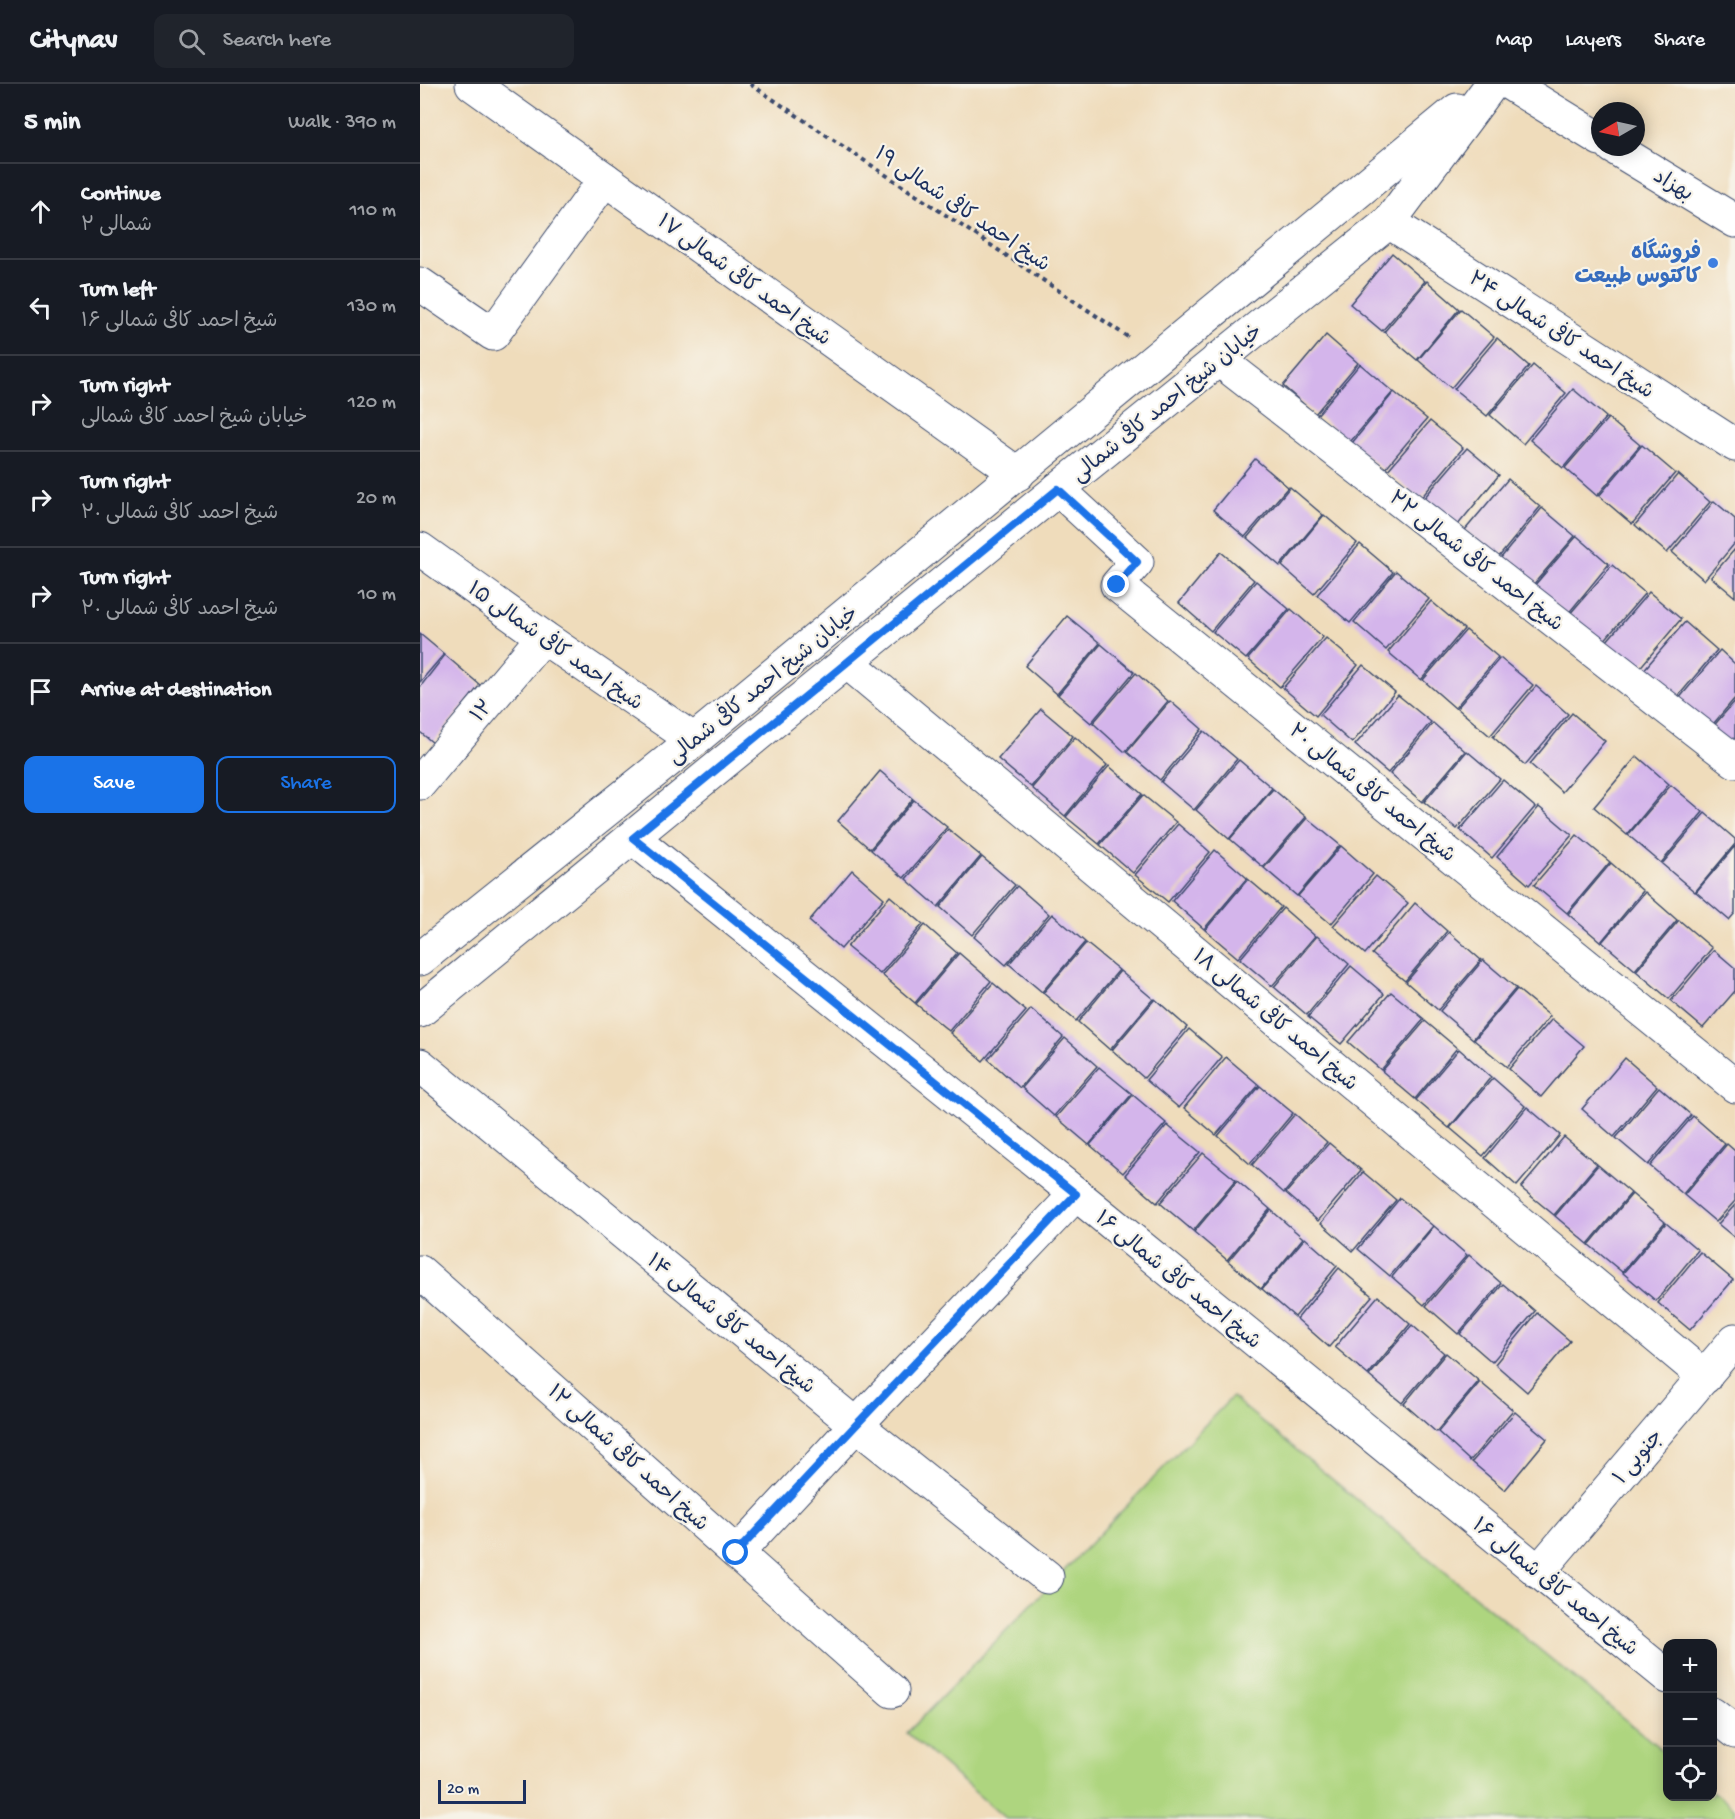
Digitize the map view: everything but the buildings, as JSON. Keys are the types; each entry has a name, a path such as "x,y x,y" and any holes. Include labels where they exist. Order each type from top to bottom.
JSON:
{"street":[{"name":"شیخ احمد کافی شمالی ۱۷","path":"472,84 1017,474"},
{"name":"خیابان شیخ احمد کافی شمالی","path":"420,959 694,740 1490,84"},
{"name":"خیابان شیخ احمد کافی شمالی","path":"420,1011 1058,489 1389,222 1490,84"},
{"path":"1510,84 1591,134"},
{"name":"بهزاد","path":"1628,156 1735,221"},
{"path":"420,284 493,334 605,179"},
{"name":"شیخ احمد کافی شمالی ۲۴","path":"1389,222 1735,445"},
{"name":"شیخ احمد کافی شمالی ۲۲","path":"1218,359 1735,761"},
{"name":"شیخ احمد کافی شمالی ۲۰","path":"1058,489 1137,562 1117,585 1735,1086"},
{"name":"شیخ احمد کافی شمالی ۱۵","path":"425,562 543,637 694,740"},
{"name":"۱۲","path":"420,783 543,637"},
{"name":"شیخ احمد کافی شمالی ۱۸","path":"847,662 1705,1377"},
{"name":"شیخ احمد کافی شمالی ۱۶","path":"633,838 1076,1194 1663,1673"},
{"name":"شیخ احمد کافی شمالی ۱۴","path":"420,1065 856,1425 1047,1577"},
{"path":"736,1553 1076,1194"},
{"name":"شیخ احمد کافی شمالی ۱۲","path":"420,1272 891,1691"},
{"name":"جنوبی ۱","path":"1538,1572 1735,1340"},
{"path":"1717,1717 1735,1732"}],"path":[{"name":"شیخ احمد کافی شمالی ۱۹","path":"750,84 1159,357"}],"green space":[{"path":"1232,1397 1663,1751 1663,1801 1717,1801 1717,1794 1735,1809 1735,1819 1006,1819 907,1733"}],"place":[{"name":"فروشگاه کاکتوس طبیعت","path":"1713,263"}],"route":[{"path":"736,1553 1076,1194 633,838 1058,489 1137,562 1117,585"}]}
